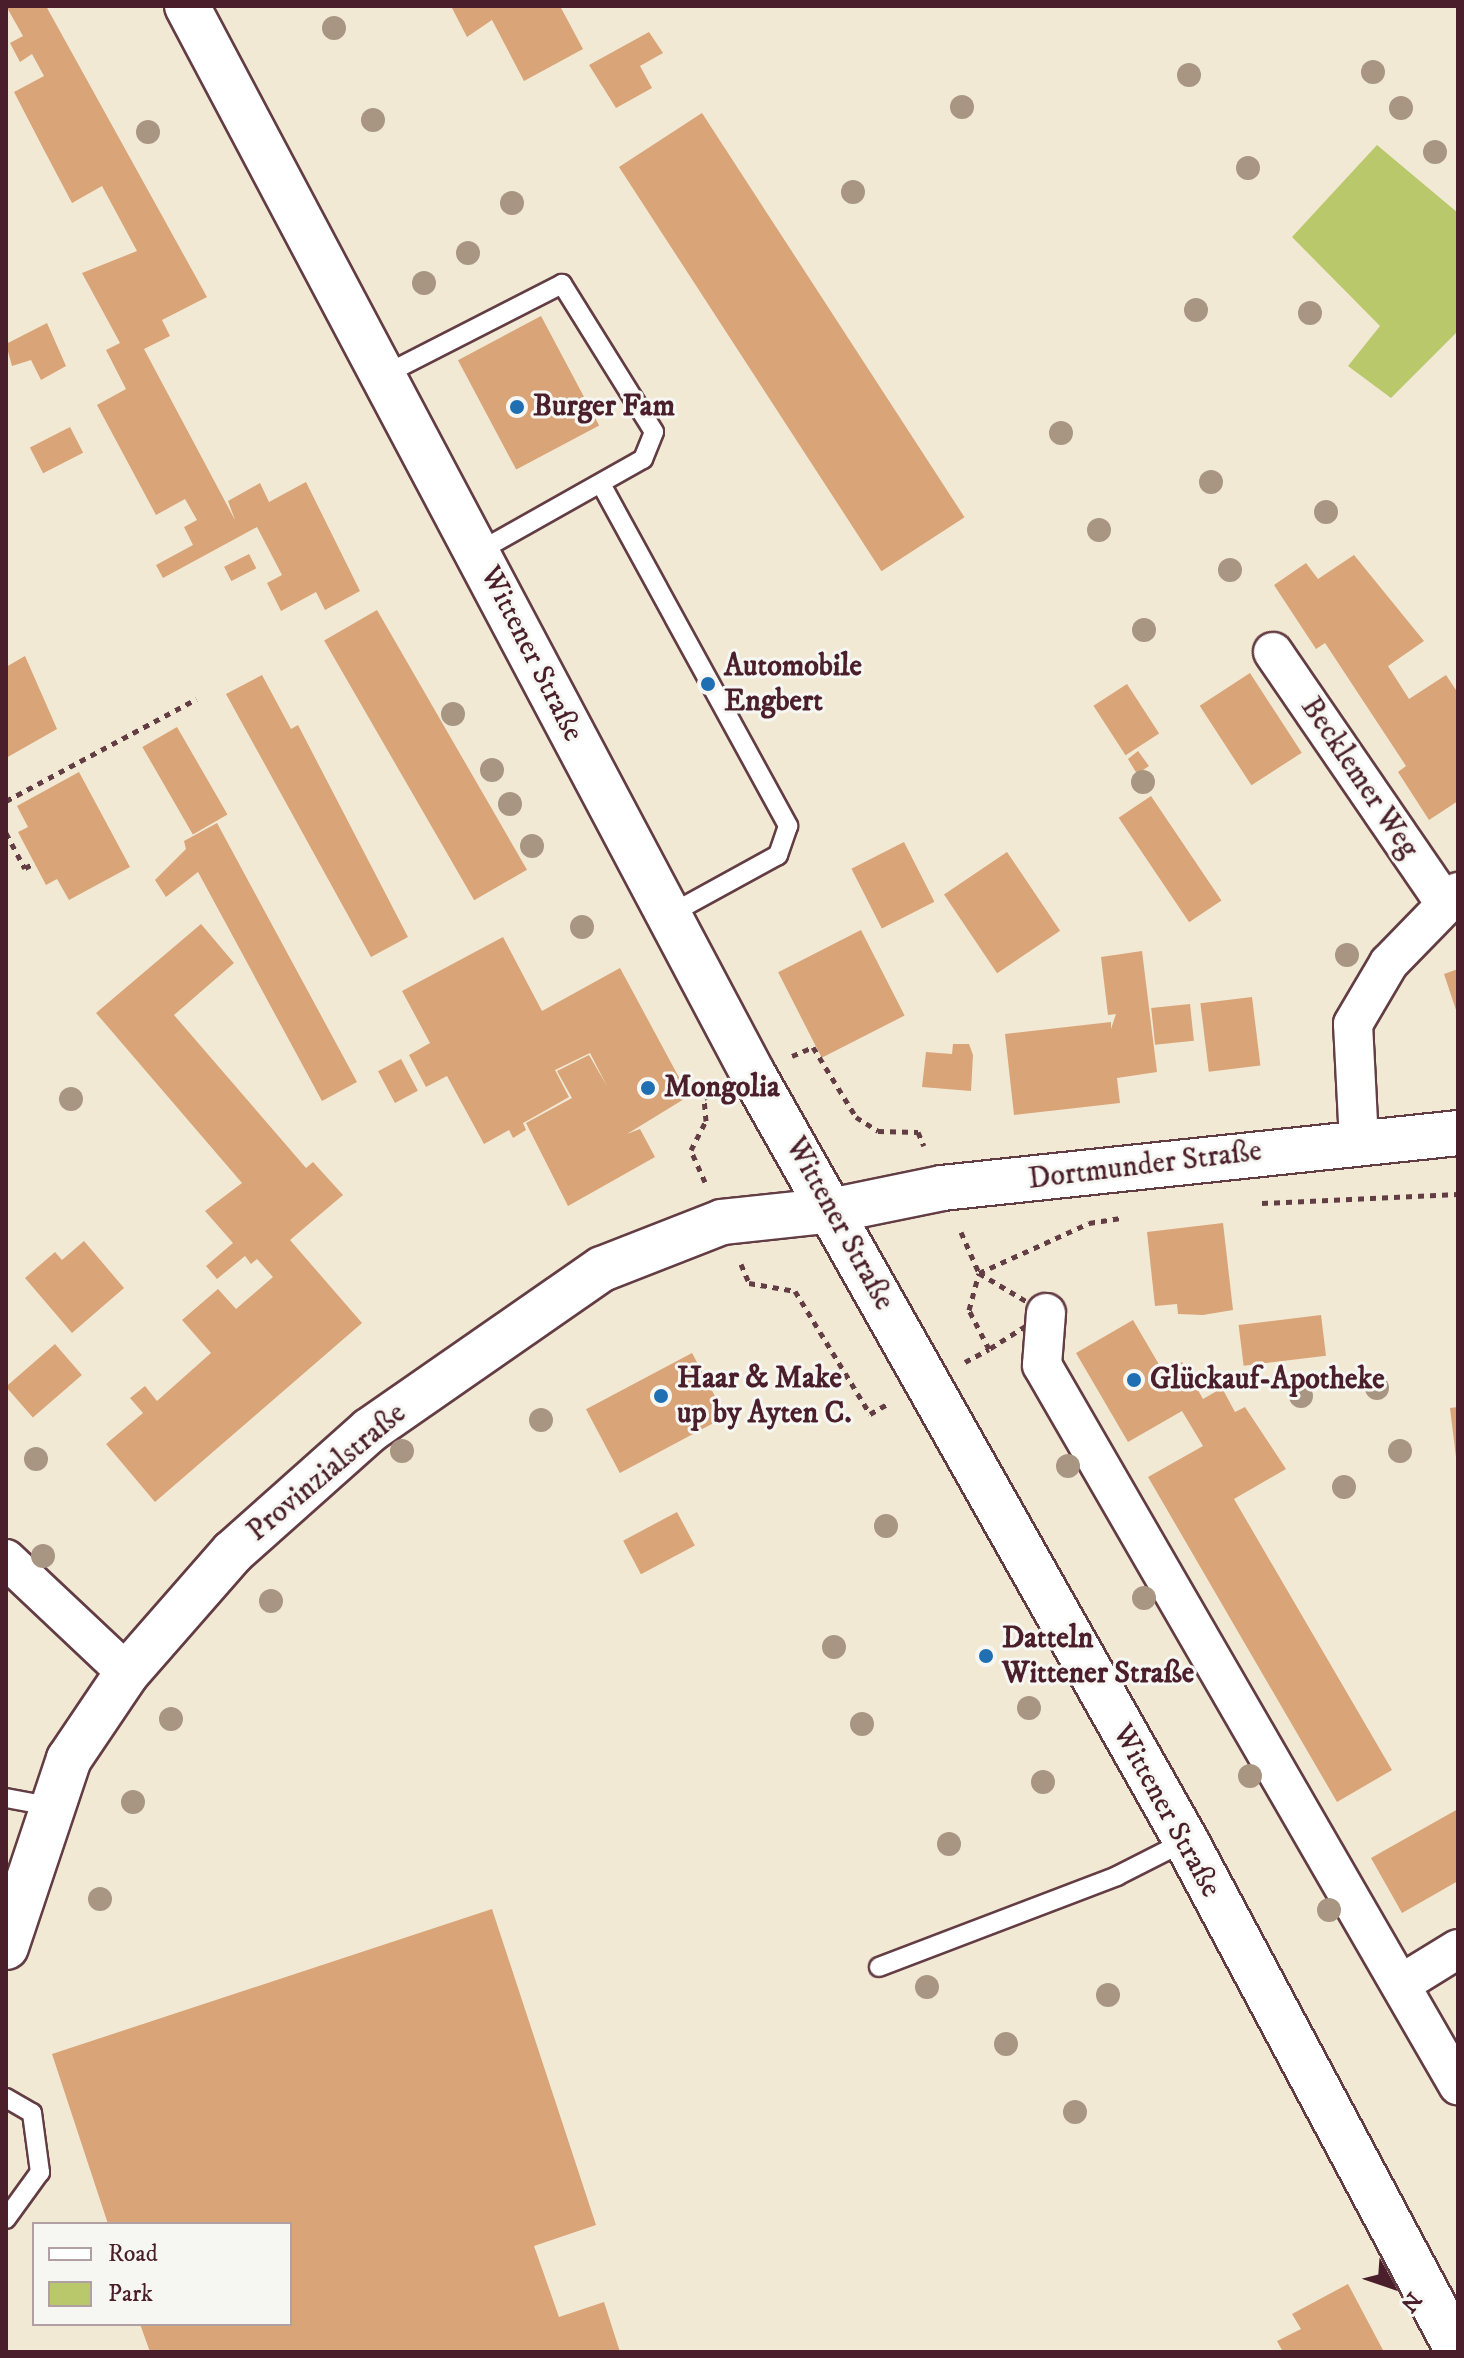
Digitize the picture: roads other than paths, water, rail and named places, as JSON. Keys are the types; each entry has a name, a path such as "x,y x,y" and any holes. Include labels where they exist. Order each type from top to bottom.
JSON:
{"main road":[{"name":"Wittener Straße","path":"187,6 669,915 1186,1841 1458,2351"},
{"name":"Dortmunder Straße","path":"835,1210 942,1188 1458,1133"},
{"name":"Provinzialstraße","path":"6,1947 69,1759 127,1673 233,1552 370,1430 602,1269 722,1222 835,1210"}],"street":[{"name":"Becklemer Weg","path":"1273,652 1452,898 1389,963 1353,1024 1359,1142"},
{"path":"1046,1313 1042,1365 1458,2085"},
{"path":"6,1559 127,1673"},
{"path":"1401,1984 1458,1949"}],"lane":[{"path":"384,375 562,284 654,432 643,459 478,552"},
{"path":"601,484 788,826 778,855 669,915"},
{"path":"6,1798 54,1807"},
{"path":"879,1967 1117,1876 1186,1841"},
{"path":"6,2098 32,2113 40,2172 6,2219"}],"place":[{"name":"Burger Fam","path":"517,407"},
{"name":"Automobile Engbert","path":"708,684"},
{"name":"Mongolia","path":"648,1088"},
{"name":"Glückauf-Apotheke","path":"1134,1380"},
{"name":"Haar & Make up by Ayten C.","path":"661,1396"},
{"name":"Datteln Wittener Straße","path":"986,1656"}]}
